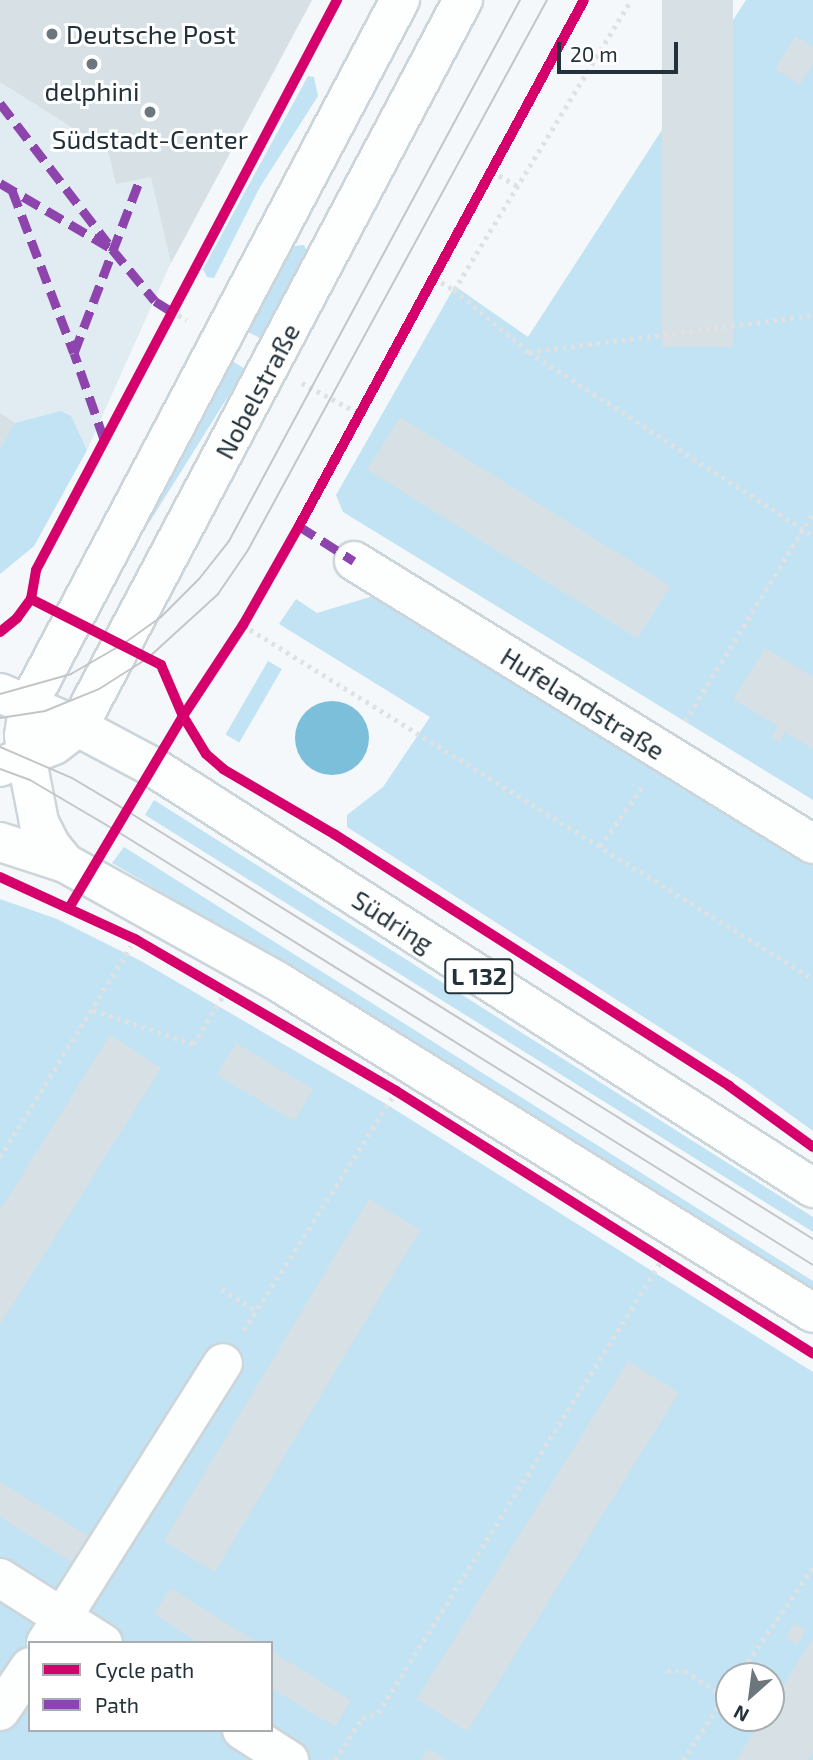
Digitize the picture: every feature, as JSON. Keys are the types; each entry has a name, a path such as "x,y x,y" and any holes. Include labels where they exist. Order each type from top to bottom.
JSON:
{"main road":[{"name":"Nobelstraße","path":"65,863 51,846 13,762 24,735 14,698 400,0"},
{"name":"Nobelstraße","path":"13,762 54,745 78,727 463,0"},
{"name":"Hufelandstraße","path":"354,561 813,844"},
{"name":"Südring","path":"14,698 78,727 153,767 813,1188"},
{"path":"0,842 65,863 277,981 813,1313"},
{"path":"54,1630 223,1363"},
{"path":"0,1578 54,1630 95,1641"},
{"path":"0,1711 28,1670"},
{"path":"245,1732 289,1760"}],"path":[{"path":"454,290 631,0"},
{"path":"492,171 517,186"},
{"path":"434,278 454,290 529,352 813,536"},
{"path":"529,352 813,314"},
{"path":"600,846 665,753 813,513"},
{"path":"243,625 813,979"},
{"path":"0,1157 135,939"},
{"path":"93,1010 193,1044 225,991"},
{"path":"223,1363 396,1091"},
{"path":"335,1760 362,1718 378,1713 662,1261"},
{"path":"222,1289 257,1311"},
{"path":"748,1662 813,1567"},
{"path":"667,1671 685,1671 715,1690"},
{"path":"684,1760 715,1710"}],"shaded area":[{"path":"0,0 312,0 169,267 87,450 34,546 0,574"},
{"path":"746,0 813,0 813,800 343,512 336,495 455,286 528,337"},
{"path":"308,76 314,77 318,96 260,187 214,278 207,277 203,269"},
{"path":"304,245 309,255 264,340 248,332 294,246"},
{"path":"229,359 245,369 101,600 85,590"},
{"path":"61,411 71,416 87,450 34,546 0,574 0,448 15,423"},
{"path":"380,594 813,861 813,1131 745,1082 347,827 347,815 383,787 430,717 279,624 296,599 317,613"},
{"path":"268,661 282,669 239,743 226,735"},
{"path":"154,800 813,1217 813,1232 145,815"},
{"path":"124,847 813,1281 813,1295 283,963 112,863"},
{"path":"0,899 57,919 141,961 386,1104 813,1372 813,1760 0,1760"}],"water":[{"path":"325,701 339,701 353,707 363,717 369,738 363,759 353,769 339,775 325,775 311,769 301,759 295,745 295,731 301,717 311,707"}],"building":[{"name":"Südstadt-Center","path":"0,0 312,0 171,263 151,177 116,184 108,150 0,82"},
{"path":"662,0 733,0 733,347 662,347"},
{"path":"795,36 813,47 813,64 800,85 775,69"},
{"path":"0,413 15,423 0,448"},
{"path":"400,417 671,586 638,639 367,470"},
{"path":"765,648 813,677 813,749 785,732 779,742 771,737 778,726 733,699"},
{"path":"110,1035 161,1068 0,1325 0,1210"},
{"path":"236,1043 313,1089 294,1121 217,1075"},
{"path":"369,1199 420,1230 215,1572 163,1541"},
{"path":"628,1361 679,1393 467,1731 417,1699"},
{"path":"0,1482 90,1537 73,1563 0,1517"},
{"path":"170,1588 255,1641 196,1641 154,1614"},
{"path":"794,1623 806,1630 798,1645 786,1638"},
{"path":"813,1638 813,1753 808,1760 736,1760 754,1732 785,1732 785,1683"},
{"path":"273,1652 351,1700 335,1727 273,1689"},
{"path":"428,1749 446,1760 421,1760"}],"tram line":[{"path":"0,694 71,674 123,644 161,617 199,579 229,541 520,0"},
{"path":"0,718 45,711 99,689 148,658 218,594 248,550 547,0"},
{"path":"0,747 72,778 119,806 813,1239"},
{"path":"0,769 30,780 115,830 813,1265"}],"marked path":[{"path":"0,103 108,243"},
{"path":"104,439 74,353 140,179"},
{"path":"0,183 112,249 155,301 171,311"},
{"path":"12,190 74,353"},
{"path":"299,526 354,561"}],"cycle path":[{"path":"0,632 17,618 31,599 36,570 337,0"},
{"path":"69,908 183,716 243,625 584,0"},
{"path":"31,599 161,665 183,716 206,754 223,769 334,834 729,1086 813,1147"},
{"path":"0,877 135,939 396,1091 813,1354"}],"place":[{"name":"Deutsche Post","path":"52,34"},
{"name":"delphini","path":"92,64"},
{"name":"Südstadt-Center","path":"150,112"}]}
